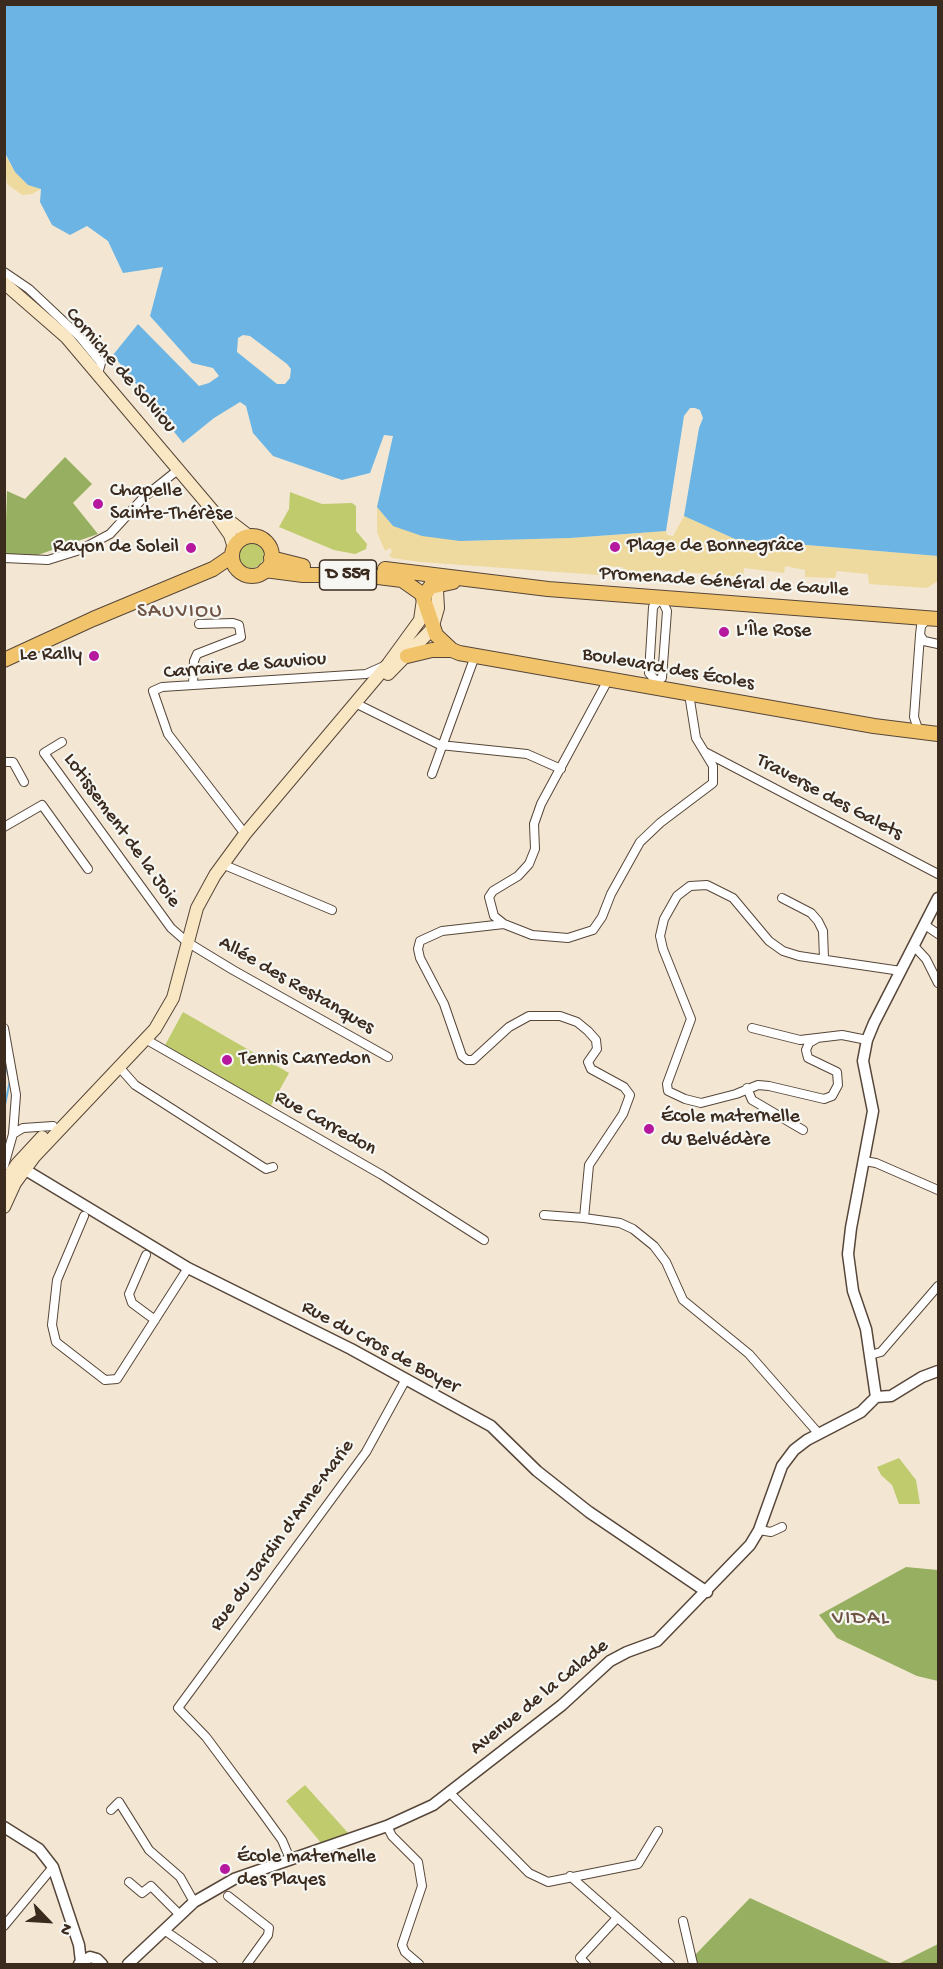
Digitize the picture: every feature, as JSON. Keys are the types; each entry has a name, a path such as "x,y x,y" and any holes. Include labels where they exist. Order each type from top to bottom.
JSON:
{"main road":[{"name":"Corniche de Solviou","path":"4,283 66,337 179,469 224,525 233,552"},
{"name":"Corniche de Solviou","path":"198,493 249,536"},
{"path":"7,658 213,569 233,552 240,540 249,536 258,537 267,543 268,564 256,575 242,572 226,573 205,582 132,604"},
{"path":"233,552 236,567 242,572"},
{"name":"D 559","path":"268,564 362,567 431,579"},
{"name":"D 559","path":"268,564 303,575 362,575 393,578 416,588 423,598"},
{"path":"346,715 368,680 388,664 420,620 423,598 431,579"},
{"path":"6,1202 15,1166 147,1040 173,998 197,908 222,864 346,715 432,629 438,608 431,579"},
{"name":"Promenade Général de Gaulle","path":"431,579 507,582 548,589 933,618"},
{"path":"423,598 432,629 452,650"},
{"path":"407,656 432,650 452,650"},
{"name":"Boulevard des Écoles","path":"452,650 608,680 656,684 689,694 939,734"},
{"path":"4,1184 15,1166 53,1126 93,1094"}],"street":[{"path":"4,272 36,296 80,336 101,363 98,374"},
{"path":"4,558 48,560 90,545 110,534 144,497 179,469"},
{"path":"661,598 667,611 662,678 656,684 648,673 653,607 661,598"},
{"path":"919,732 914,717 921,626 933,618"},
{"path":"193,685 194,661 197,654 241,637 239,626 233,623 200,624"},
{"path":"920,635 924,641 939,644"},
{"path":"432,774 440,745 475,656"},
{"name":"Carraire de Sauviou","path":"245,834 168,734 153,691 162,687 193,685 368,680"},
{"path":"608,680 541,804 534,824 535,849 529,864 518,876 493,891 489,897 490,909 504,924 532,935 568,938 593,930 602,917 639,842 713,783 713,766 696,738 689,694"},
{"path":"357,704 440,745 527,754 561,769"},
{"name":"Lotissement de la Joie","path":"62,742 44,753 171,928 187,942"},
{"name":"Traverse des Galets","path":"705,752 939,874"},
{"path":"4,762 13,762 24,782"},
{"path":"4,826 42,805 88,869"},
{"path":"222,864 332,910"},
{"path":"867,1040 842,1035 823,1036 809,1043 806,1050 807,1058 837,1072 838,1085 832,1096 824,1099 769,1086 747,1089 736,1094 701,1102 685,1099 668,1091 667,1084 691,1019 660,936 669,906 690,886 707,885 733,898 769,941 783,951 901,971"},
{"path":"783,898 811,913 818,921 823,931 824,959"},
{"path":"876,1397 864,1319 852,1284 848,1254 873,1111 863,1061 867,1040 939,898"},
{"path":"504,924 442,931 420,941 418,949 420,958 444,1004 462,1056 467,1060 473,1060 518,1021 544,1015 577,1022 596,1040 597,1048 588,1062 591,1069 624,1087 630,1095 623,1114 589,1165 584,1218"},
{"path":"925,925 939,934"},
{"name":"Allée des Restanques","path":"187,942 388,1057"},
{"path":"914,946 926,959 939,983"},
{"path":"4,1028 15,1088 13,1134 15,1166"},
{"path":"753,1028 787,1038 816,1039"},
{"name":"Rue Carredon","path":"147,1040 382,1175 484,1240"},
{"path":"117,1071 266,1168 273,1167"},
{"path":"747,1089 752,1100 803,1130"},
{"path":"13,1134 23,1128 53,1126"},
{"path":"864,1161 939,1190"},
{"name":"Rue du Cros de Boyer","path":"15,1166 188,1268 406,1379 491,1426 537,1471 589,1512 707,1592"},
{"path":"544,1215 620,1223 633,1229 654,1246 666,1262 684,1300 749,1354 819,1434"},
{"path":"84,1216 57,1280 52,1325 56,1342 105,1380 117,1379 188,1268"},
{"path":"146,1255 129,1294 132,1304 155,1320"},
{"path":"870,1355 881,1352 939,1286"},
{"name":"Avenue de la Calade","path":"128,1965 179,1914 194,1902 234,1879 387,1826 433,1805 562,1705 610,1661 663,1637 750,1545 759,1530 782,1466 800,1445 861,1412 876,1397 891,1396 922,1377 939,1371"},
{"name":"Rue du Jardin d'Anne-Marie","path":"290,1859 282,1840 233,1773 206,1737 178,1708 366,1452 406,1379"},
{"path":"759,1530 771,1532 782,1527"},
{"path":"450,1793 537,1878 548,1882 638,1864 658,1831"},
{"path":"111,1810 119,1802 149,1850 180,1876 194,1902"},
{"path":"387,1826 392,1836 418,1862 422,1886 402,1945 405,1952 419,1965"},
{"path":"4,1827 39,1849 53,1868 83,1961 97,1959 102,1965"},
{"path":"4,1926 53,1868"},
{"path":"570,1876 670,1965"},
{"path":"130,1883 142,1893 151,1886 179,1914"},
{"path":"228,1896 269,1928 268,1935 247,1965"},
{"path":"586,1965 580,1958 616,1919"},
{"path":"683,1921 693,1965"},
{"path":"164,1930 213,1965"}],"green space":[{"path":"65,457 92,484 73,503 98,534 32,557 5,554 7,491 25,499"},
{"path":"290,492 322,504 352,503 356,506 356,531 367,544 366,549 355,554 334,550 279,527 289,509"},
{"path":"251,542 260,546 264,555 260,564 251,568 242,564 238,555 242,546"},
{"name":"Tennis Carredon","path":"183,1012 289,1073 270,1107 164,1047"},
{"path":"899,1458 916,1480 920,1504 899,1504 892,1485 881,1475 877,1467"},
{"path":"906,1567 938,1570 938,1681 917,1676 837,1638 819,1615"},
{"path":"305,1785 349,1834 322,1844 286,1801"},
{"path":"750,1898 893,1964 698,1964 695,1955"},
{"path":"938,1944 938,1964 898,1964"}],"sand":[{"path":"4,153 15,172 28,185 41,189 32,194 22,195 7,184"},
{"name":"Plage de Bonnegrâce","path":"377,507 393,526 460,541 570,538 666,531 667,535 673,536 684,516 735,539 938,556 938,581 927,588 869,584 868,574 837,571 835,578 805,577 805,570 785,566 784,573 744,568 743,577 659,570 622,573 623,567 600,566 599,575 421,562 392,558 389,555 392,552 390,548 385,551 377,532"}],"water":[{"path":"4,5 938,5 938,556 735,539 684,516 699,428 703,418 700,410 695,408 690,408 684,416 666,531 570,538 460,541 422,536 393,526 377,507 393,436 384,435 370,473 342,480 273,456 253,433 246,406 240,402 214,418 183,443 113,355 138,324 199,386 219,376 213,368 192,363 150,316 163,267 123,273 108,241 87,226 70,235 52,225 40,202 41,189 28,185 15,172 5,153"}],"pier":[{"path":"243,335 250,336 287,364 291,369 290,378 285,384 277,384 237,352 238,338"}],"waterway":[{"path":"4,1063 10,1080 4,1110"}],"place":[{"name":"Chapelle Sainte-Thérèse","path":"98,504"},
{"name":"Plage de Bonnegrâce","path":"615,547"},
{"name":"Rayon de Soleil","path":"191,548"},
{"name":"L'Île Rose","path":"724,632"},
{"name":"Le Rally","path":"94,656"},
{"name":"Tennis Carredon","path":"227,1060"},
{"name":"École maternelle du Belvédère","path":"649,1129"},
{"name":"École maternelle des Playes","path":"225,1869"}],"district":[{"name":"SAUVIOU","path":"180,613"},
{"name":"VIDAL","path":"861,1620"}]}
